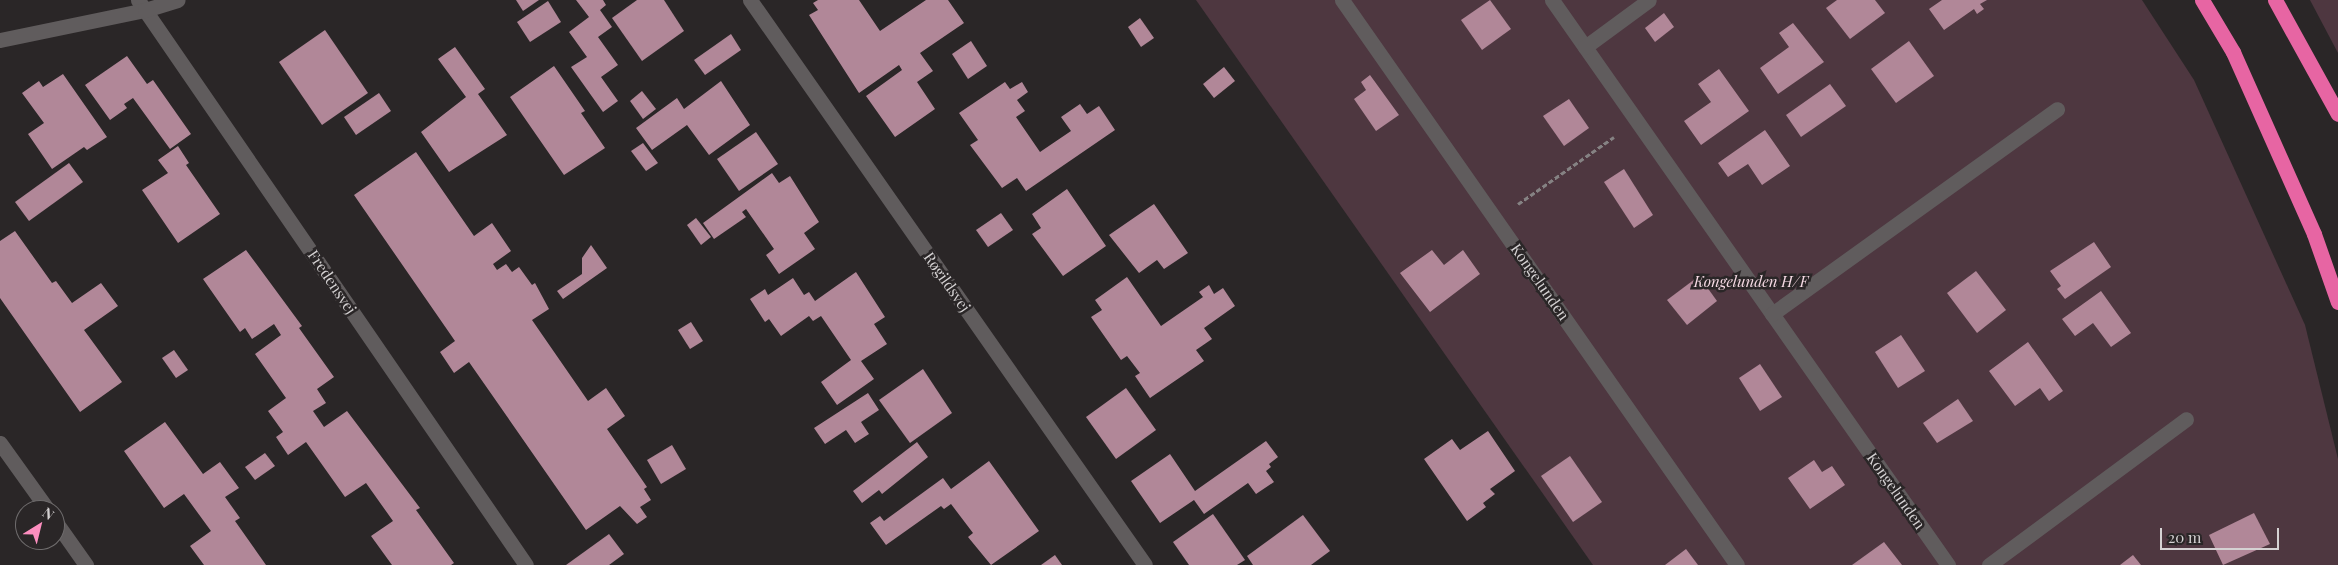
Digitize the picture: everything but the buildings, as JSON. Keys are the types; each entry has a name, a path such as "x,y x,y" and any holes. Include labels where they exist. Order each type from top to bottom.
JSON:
{"highway":[{"path":"2202,0 2233,52 2314,234 2338,302"},
{"path":"2275,0 2338,114"}],"street":[{"path":"0,40 142,5 176,0"},
{"name":"Røgildsvej","path":"750,0 1144,565"},
{"name":"Kongelunden","path":"1342,0 1737,565"},
{"name":"Kongelunden","path":"1552,0 1948,565"},
{"path":"1585,47 1649,0"},
{"name":"Fredensvej","path":"142,5 526,565"},
{"path":"1772,314 2057,109"},
{"path":"1989,565 2186,420"},
{"path":"0,443 41,500"},
{"path":"65,535 86,565"}],"path":[{"path":"1496,219 1637,122"}],"green space":[{"name":"Kongelunden H/F","path":"1196,0 2142,0 2194,80 2305,325 2338,459 2338,565 1593,565"},
{"path":"2310,0 2338,0 2338,53"}]}
